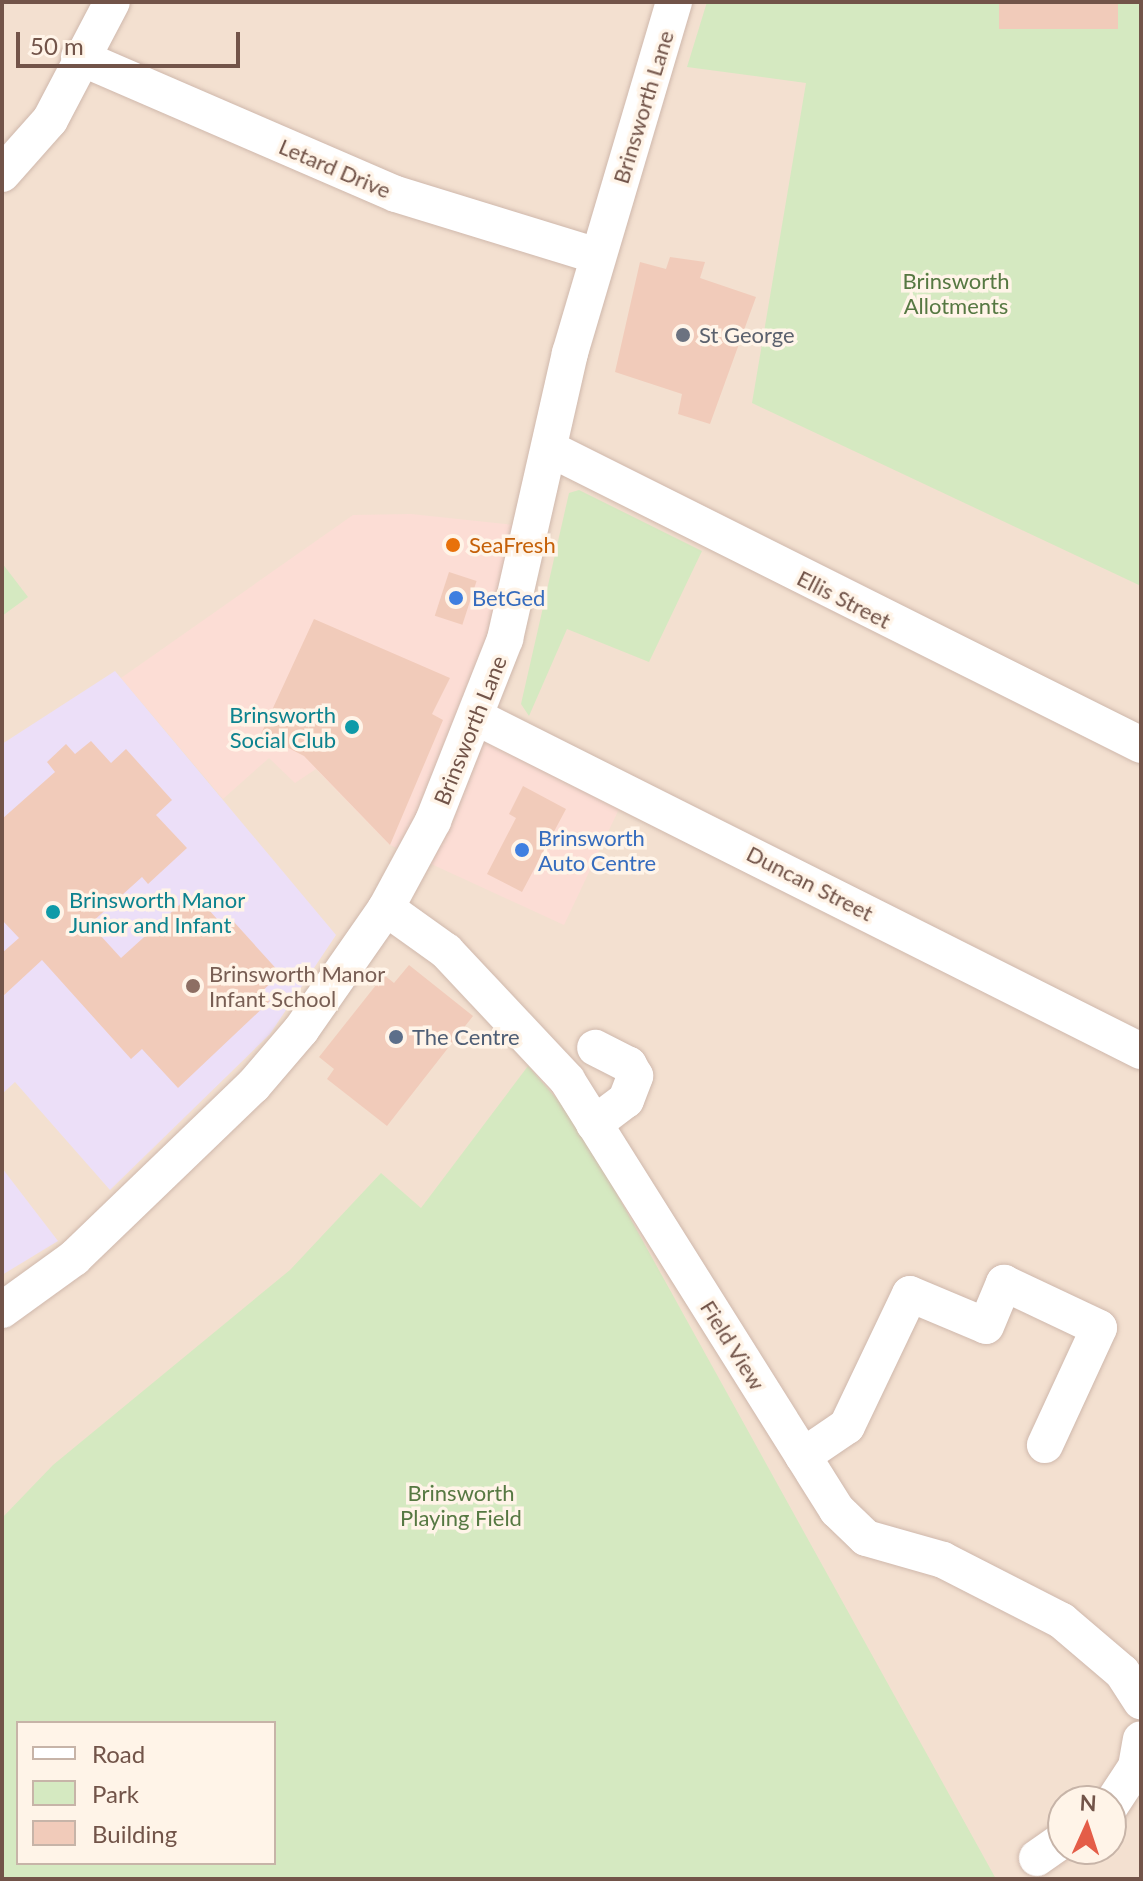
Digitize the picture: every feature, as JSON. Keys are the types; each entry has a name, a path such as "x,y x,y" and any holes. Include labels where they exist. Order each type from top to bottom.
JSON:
{"street":[{"path":"2,174 50,120 79,57 112,2"},
{"name":"Brinsworth Lane","path":"2,1310 74,1258 207,1135 301,1030 386,908 478,718 521,585 550,449 598,256 674,2"},
{"name":"Letard Drive","path":"79,57 396,194 598,256"},
{"name":"Ellis Street","path":"550,449 1141,745"},
{"name":"Duncan Street","path":"478,718 1141,1051"},
{"name":"Field View","path":"386,908 446,951 524,1029 594,1124 837,1510 866,1538 943,1560 1062,1621 1122,1672 1141,1701"},
{"path":"594,1124 626,1100 635,1076 629,1065 595,1048"},
{"path":"803,1456 847,1426 910,1294 986,1326 1004,1283 1099,1328 1045,1445"},
{"path":"1124,1785 1136,1767 1141,1739"}],"shaded area":[{"path":"2,2 1141,2 1141,1879 2,1879"},
{"path":"411,514 534,527 478,718 627,792 564,925 390,845 316,769 295,783 269,758 223,799 121,678 353,515"},
{"path":"115,671 336,935 270,1034 110,1190 15,1082 2,1094 2,744"},
{"path":"2,1168 58,1241 2,1275"}],"green space":[{"name":"Brinsworth Allotments","path":"707,2 1141,2 1141,586 752,403 806,83 687,67"},
{"path":"579,490 702,551 649,662 567,629 529,716 521,704 569,493"},
{"path":"2,563 28,597 2,616"},
{"name":"Brinsworth Playing Field","path":"528,1066 577,1122 996,1879 2,1879 2,1518 53,1465 290,1270 381,1173 421,1208"}],"building":[{"path":"999,2 1118,2 1118,29 999,29"},
{"name":"St George","path":"670,257 705,262 700,278 756,297 710,424 678,414 682,394 615,372 640,262 666,269"},
{"name":"BetGed","path":"449,572 477,581 462,625 435,616"},
{"name":"Brinsworth Social Club","path":"314,619 450,678 432,714 443,720 390,845 304,756 261,734"},
{"name":"Brinsworth Manor Junior and Infant","path":"91,741 111,763 126,749 172,800 156,815 187,848 148,884 142,877 90,924 121,958 187,898 193,905 200,900 226,929 234,922 281,974 261,992 270,1001 178,1088 142,1049 131,1059 42,960 2,997 2,953 19,938 2,920 2,819 55,772 47,762 66,744 75,754"},
{"name":"Brinsworth Auto Centre","path":"523,786 566,809 522,892 487,874 516,818 509,814"},
{"name":"The Centre","path":"409,965 473,1016 387,1126 327,1079 334,1069 319,1057 384,975 394,983"}],"place":[{"name":"St George","path":"683,335"},
{"name":"SeaFresh","path":"453,545"},
{"name":"BetGed","path":"456,598"},
{"name":"Brinsworth Social Club","path":"352,727"},
{"name":"Brinsworth Auto Centre","path":"522,850"},
{"name":"Brinsworth Manor Junior and Infant","path":"53,912"},
{"name":"Brinsworth Manor Infant School","path":"193,986"},
{"name":"The Centre","path":"396,1037"}]}
